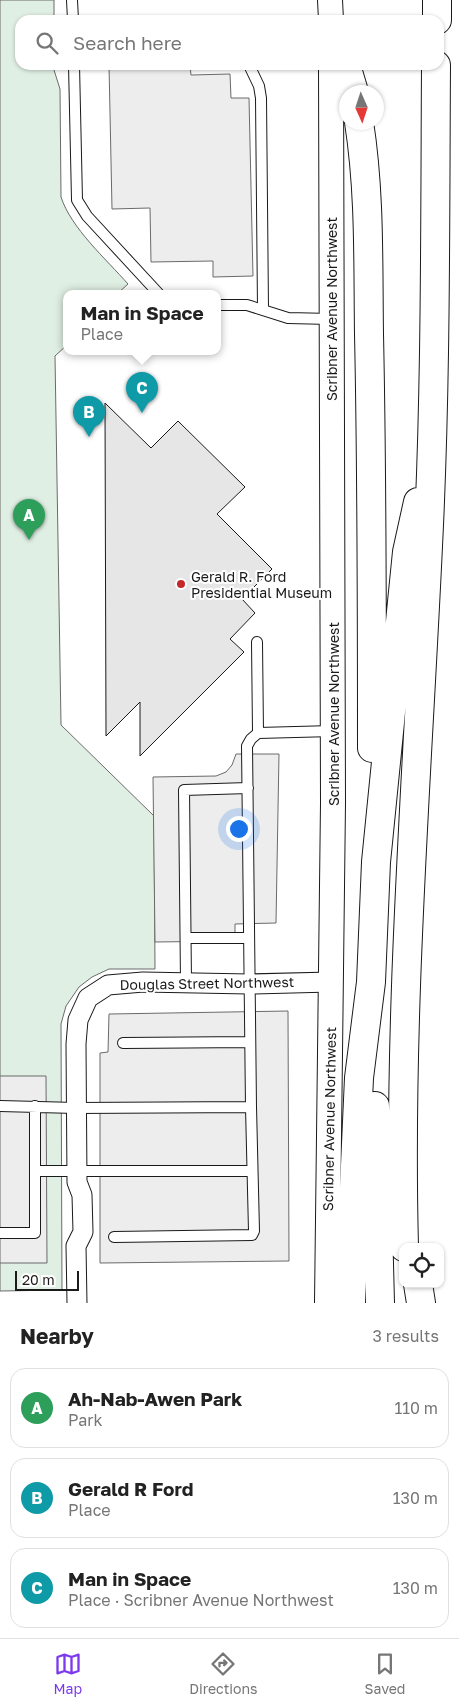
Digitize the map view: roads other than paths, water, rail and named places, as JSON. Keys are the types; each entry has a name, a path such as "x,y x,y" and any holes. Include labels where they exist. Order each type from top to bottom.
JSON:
{"highway":[{"path":"437,0 437,15"},
{"path":"347,70 352,85"},
{"path":"404,1243 402,1179 408,901 432,448 436,70"},
{"path":"360,130 364,151 366,198 372,452 372,792 376,862"},
{"path":"380,1303 371,982 376,862 407,552 414,516 432,448"},
{"path":"351,1303 359,1078 371,982"},
{"path":"402,1179 412,1243"},
{"path":"405,1288 406,1303"},
{"path":"419,1288 421,1303"}],"street":[{"path":"330,0 331,15"},
{"name":"Scribner Avenue Northwest","path":"327,1303 333,731 331,70"},
{"name":"Douglas Street Northwest","path":"76,1108 78,1020 88,998 108,985 143,982 250,984 330,982"},
{"path":"76,1108 77,1177 70,1196 70,1233 76,1246 78,1303"}],"lane":[{"path":"72,0 73,15"},
{"path":"74,70 78,200 87,216 155,290"},
{"path":"251,70 259,86 261,98 263,309"},
{"path":"221,305 247,305 288,318 331,319"},
{"path":"257,642 258,733"},
{"path":"114,1237 252,1235 254,1231 247,746 258,733 333,731"},
{"path":"186,982 184,790 248,788"},
{"path":"186,938 249,938"},
{"path":"123,1044 250,1042"},
{"path":"0,1106 76,1108 251,1107"},
{"path":"0,1233 34,1233 35,1106"},
{"path":"35,1171 77,1177 252,1171"}],"place":[{"name":"Man in Space","path":"142,413"},
{"name":"Gerald R Ford","path":"89,437"},
{"name":"Ah-Nab-Awen Park","path":"29,540"},
{"name":"Gerald R. Ford Presidential Museum","path":"181,584"}]}
